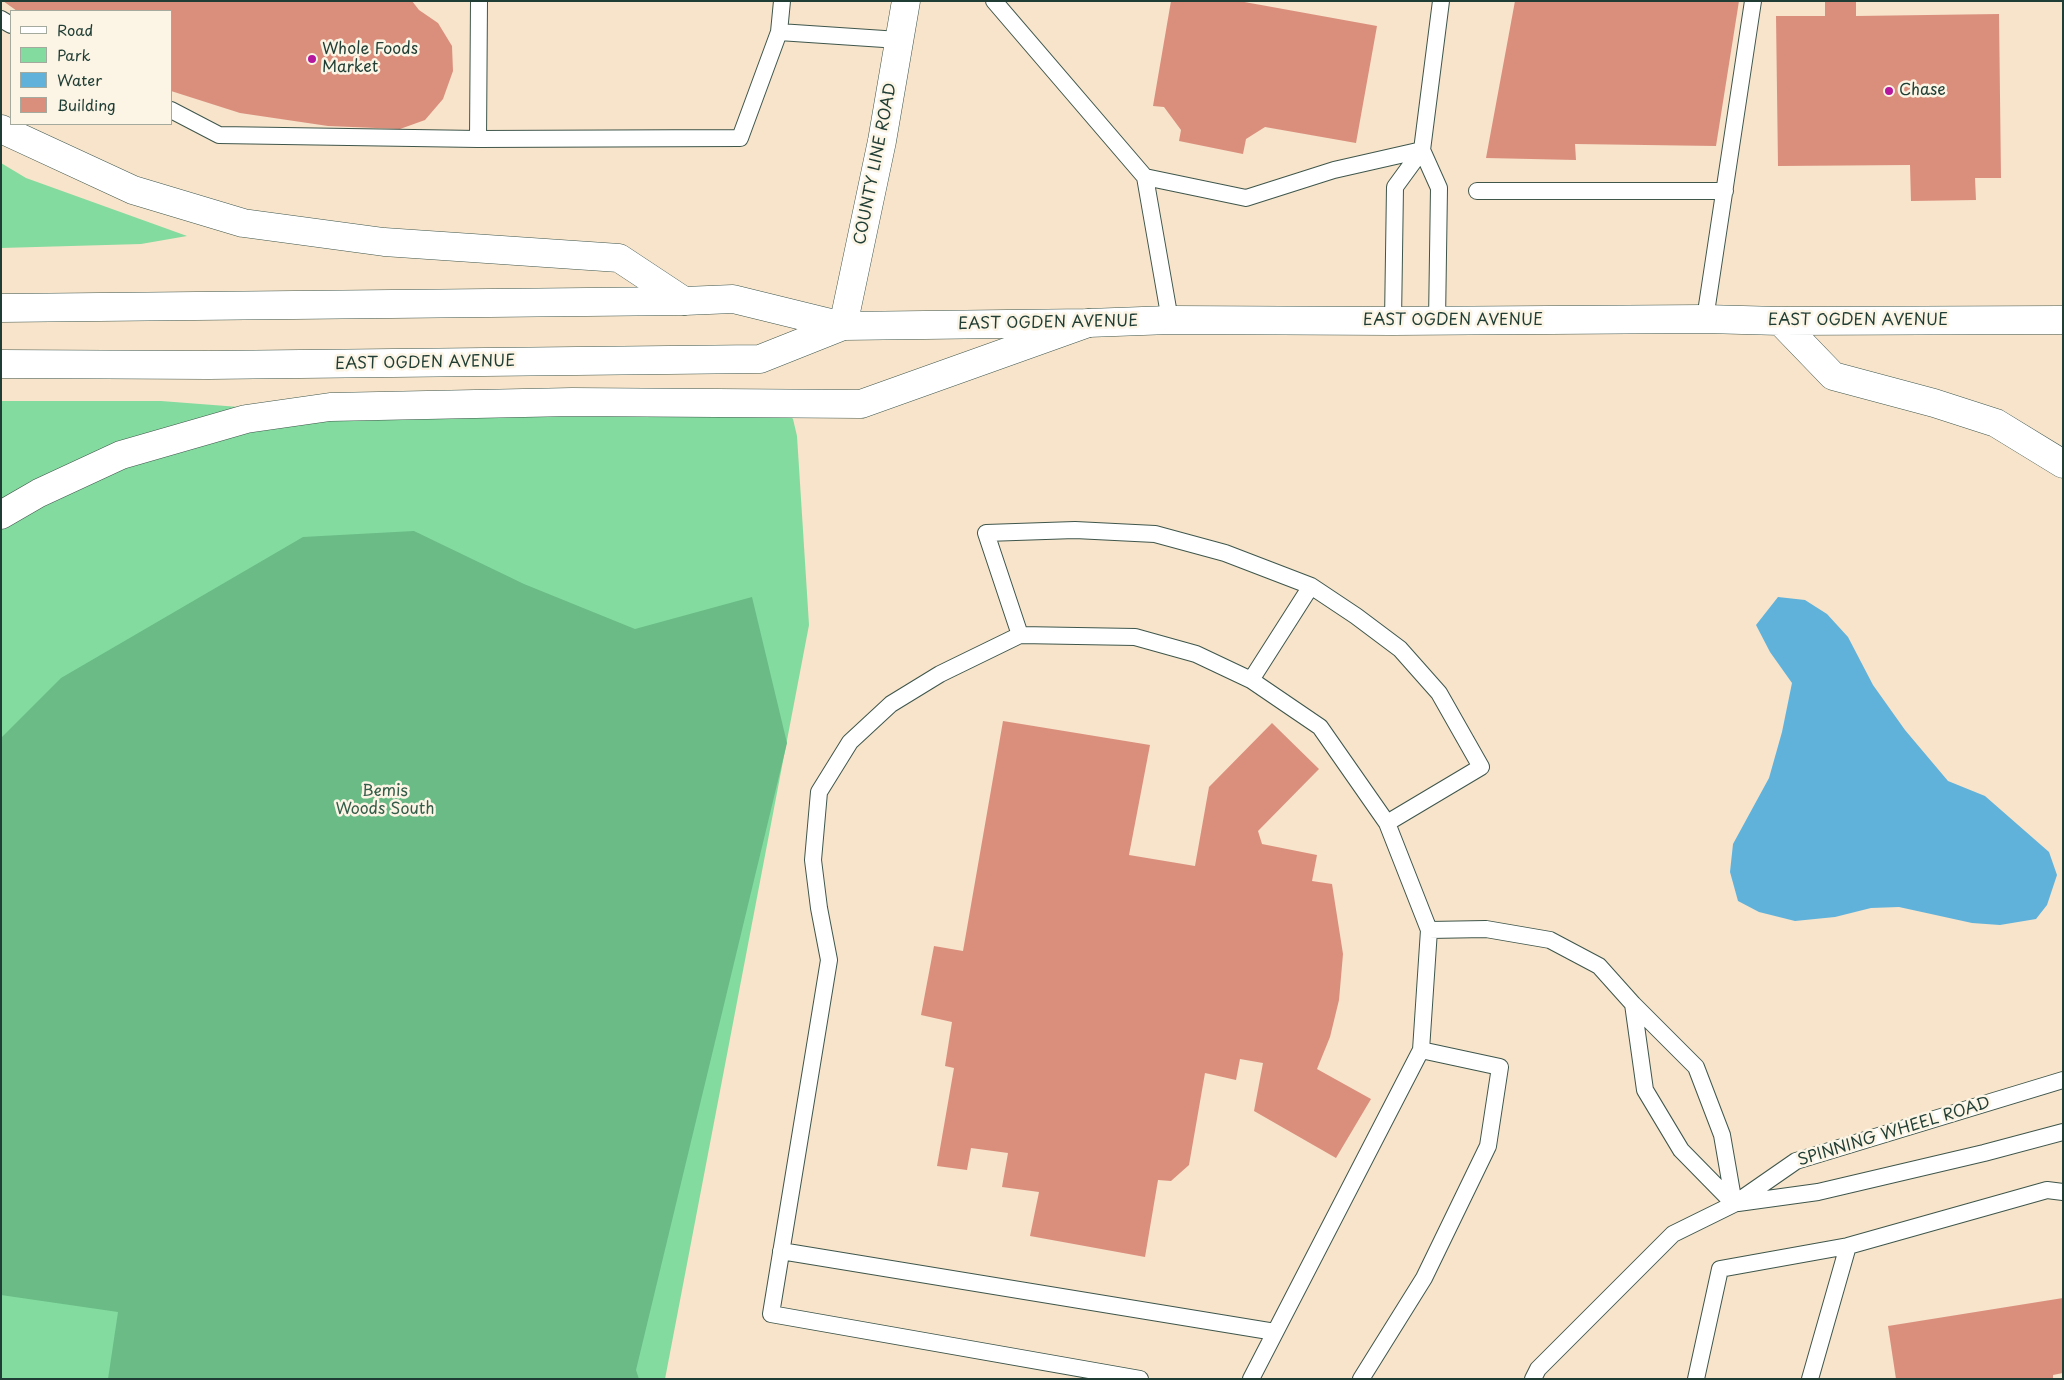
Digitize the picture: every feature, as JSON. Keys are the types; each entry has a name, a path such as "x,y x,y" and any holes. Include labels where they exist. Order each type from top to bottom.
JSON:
{"main road":[{"name":"COUNTY LINE ROAD","path":"843,326 882,141 906,1"},
{"path":"1,129 133,190 243,223 384,242 619,258 684,301"},
{"name":"EAST OGDEN AVENUE","path":"1,308 733,299 843,326 1170,320 2063,320"},
{"path":"1780,321 1833,376 1934,403 1996,423 2063,464"},
{"path":"1,515 40,493 120,455 246,419 340,407 572,402 861,404 1088,323"},
{"name":"EAST OGDEN AVENUE","path":"1,364 219,365 760,360 843,326"}],"lane":[{"path":"478,139 479,1"},
{"path":"172,111 220,135 478,139 740,138 779,32 782,1"},
{"path":"994,1 1145,177 1170,320"},
{"path":"1393,321 1395,186 1422,150 1441,1"},
{"path":"1706,319 1753,1"},
{"path":"779,32 899,40"},
{"path":"1145,177 1246,198 1334,170 1422,150"},
{"path":"1422,150 1438,188 1437,321"},
{"path":"1477,191 1725,191"},
{"path":"1020,635 986,533 1075,530 1155,534 1225,553 1311,586 1356,616 1400,649 1439,693 1481,767 1387,823"},
{"path":"1251,680 1311,586"},
{"path":"1140,1379 771,1314 829,960 819,908 813,860 819,792 850,742 891,704 940,674 1020,635 1135,637 1196,654 1251,680 1320,727 1387,823 1429,930 1422,1050 1251,1379"},
{"path":"1429,930 1486,929 1550,940 1599,966 1633,1004 1696,1067 1722,1135 1734,1204"},
{"path":"1633,1004 1645,1090 1682,1150 1734,1204"},
{"path":"1361,1379 1424,1278 1488,1146 1500,1067 1422,1050"},
{"name":"SPINNING WHEEL ROAD","path":"1533,1379 1538,1369 1673,1234 1734,1204 1796,1161 2063,1080"},
{"name":"SPINNING WHEEL ROAD","path":"1734,1204 1818,1192 1984,1153 2063,1132"},
{"path":"1696,1379 1720,1269 1848,1246 2047,1190 2063,1192"},
{"path":"1810,1379 1848,1246"},
{"path":"781,1251 1275,1332"}],"green space":[{"path":"1,163 26,178 187,236 141,244 1,248"},
{"name":"Bemis Woods South","path":"1,401 161,401 369,417 782,405 793,419 797,436 809,625 665,1379 1,1379"},
{"name":"Bemis Woods South","path":"414,531 524,584 635,629 752,597 787,743 636,1370 639,1379 108,1379 118,1312 1,1295 1,738 61,678 303,537"}],"water":[{"path":"1778,597 1805,600 1827,614 1848,637 1873,685 1905,730 1948,781 1985,796 2049,852 2057,875 2047,905 2036,919 2000,925 1972,923 1899,907 1871,908 1835,917 1795,921 1759,912 1738,901 1730,872 1733,844 1769,778 1782,732 1792,683 1770,652 1756,625"}],"building":[{"name":"Whole Foods Market","path":"3,1 412,1 419,10 438,23 452,46 453,71 443,99 425,120 400,129 328,126 240,113 172,91 172,10 16,10"},
{"path":"1171,1 1239,1 1377,26 1356,143 1265,127 1246,139 1243,154 1179,141 1181,130 1164,107 1153,106"},
{"path":"1515,1 1739,1 1716,146 1575,144 1576,160 1486,158"},
{"name":"Chase","path":"1825,1 1856,1 1856,16 1999,14 2001,178 1975,178 1976,200 1911,201 1910,165 1778,166 1776,16 1825,16"},
{"path":"1003,721 1150,745 1129,855 1195,866 1209,787 1272,723 1319,769 1258,831 1262,844 1317,855 1312,881 1332,884 1343,954 1339,1000 1330,1037 1317,1069 1371,1099 1336,1158 1254,1111 1263,1063 1240,1059 1236,1080 1205,1073 1189,1165 1171,1181 1158,1180 1145,1257 1030,1236 1039,1192 1002,1187 1008,1153 971,1148 967,1170 937,1166 954,1068 945,1066 952,1022 921,1015 934,946 963,951"},
{"path":"2063,1298 2063,1373 2053,1375 2053,1379 1896,1379 1888,1326"}],"place":[{"name":"Whole Foods Market","path":"312,59"},
{"name":"Chase","path":"1889,91"}]}
